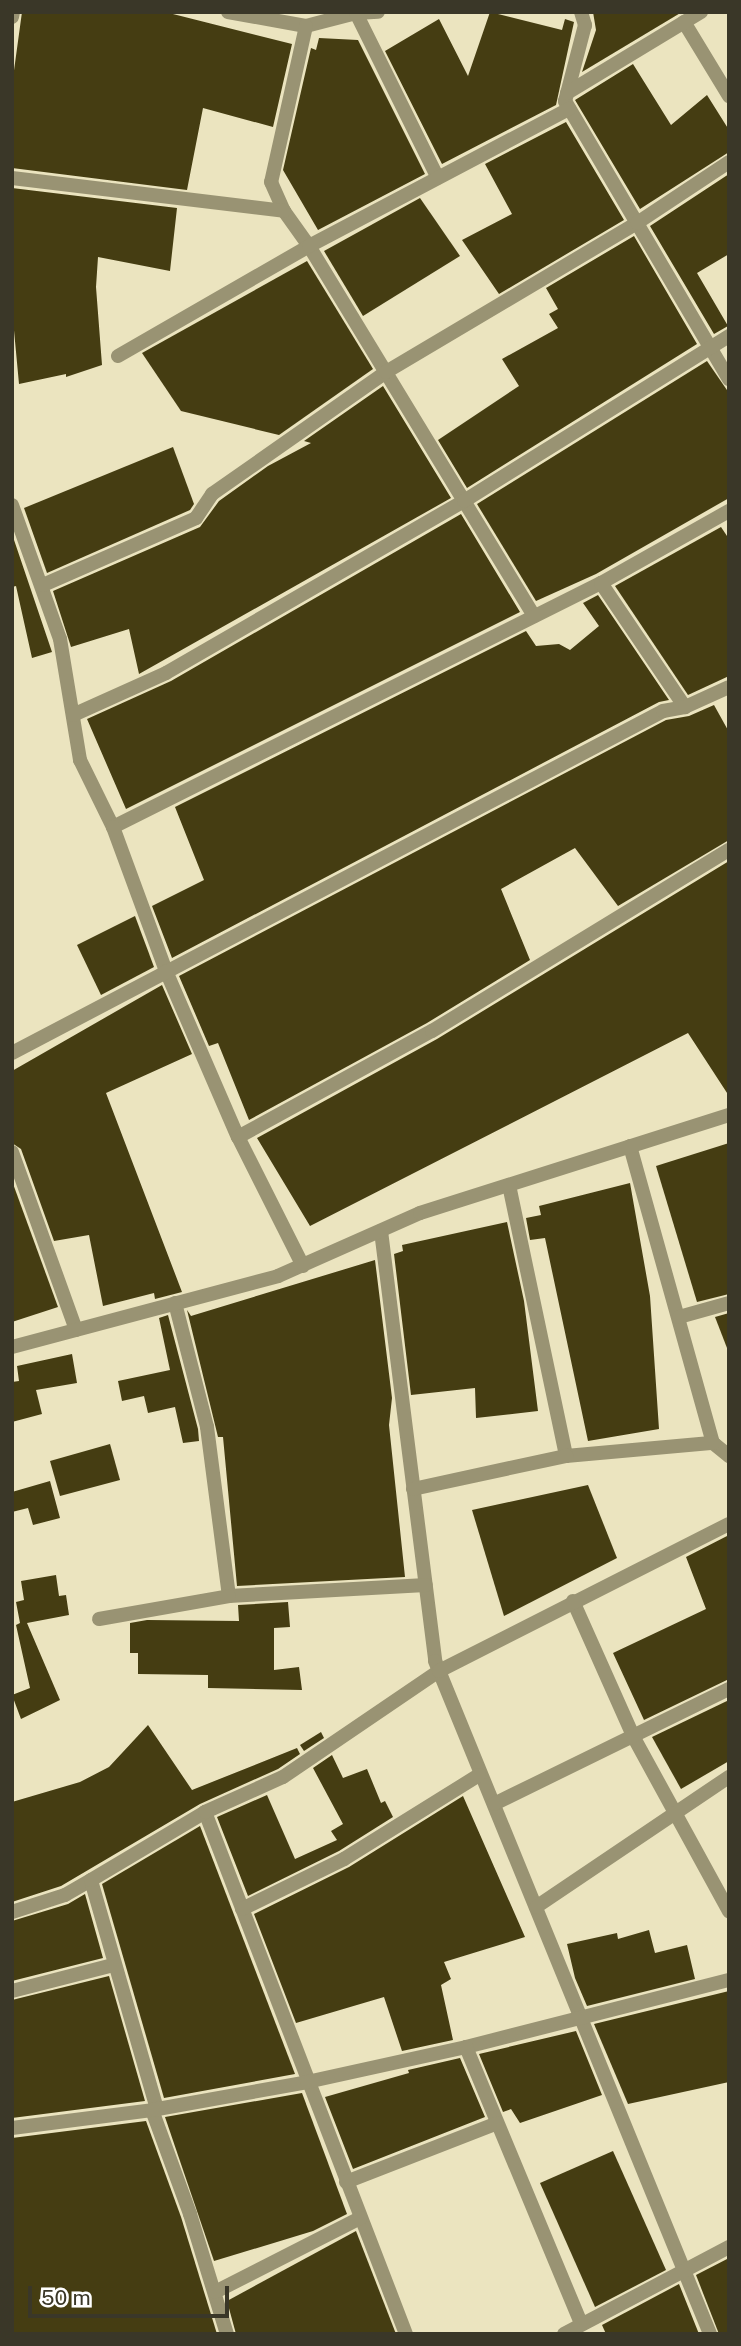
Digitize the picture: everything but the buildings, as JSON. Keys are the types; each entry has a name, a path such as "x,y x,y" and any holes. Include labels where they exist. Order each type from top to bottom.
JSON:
{"street":[{"path":"229,12 306,26 331,16 378,12"},
{"path":"581,12 585,25 565,101 729,379"},
{"path":"567,93 701,12"},
{"path":"356,13 438,178"},
{"path":"684,22 729,96"},
{"path":"306,26 271,182 284,211 309,246 534,616"},
{"path":"118,356 309,246 569,109"},
{"path":"43,585 196,518 212,494 386,372 637,223 729,162"},
{"path":"12,178 284,211"},
{"path":"73,715 166,673 464,501 729,336"},
{"path":"12,505 61,639 80,760 113,827 166,971 238,1137 303,1266"},
{"path":"113,827 601,583 729,511"},
{"path":"601,583 685,707"},
{"path":"12,1053 663,711 685,707 727,693"},
{"path":"238,1137 432,1031 729,850"},
{"path":"12,1347 278,1276 420,1213 729,1115"},
{"path":"630,1146 713,1443 729,1456"},
{"path":"12,1152 76,1330"},
{"path":"509,1185 566,1456"},
{"path":"381,1231 439,1671 479,1776 494,1804 710,2334"},
{"path":"175,1303 207,1427 229,1596"},
{"path":"679,1317 729,1303"},
{"path":"413,1489 566,1456 713,1443"},
{"path":"12,1912 65,1895 205,1812 284,1777 439,1671 729,1524"},
{"path":"99,1619 229,1596 426,1585"},
{"path":"573,1601 633,1736 729,1911"},
{"path":"494,1804 729,1689"},
{"path":"242,1909 344,1859 479,1776"},
{"path":"536,1907 729,1777"},
{"path":"205,1812 406,2334"},
{"path":"90,1880 154,2109 227,2334"},
{"path":"12,1991 113,1965"},
{"path":"12,2127 154,2109 307,2082 466,2047 729,1980"},
{"path":"466,2047 581,2323"},
{"path":"346,2182 497,2123"},
{"path":"215,2292 360,2218"},
{"path":"564,2334 729,2247"}]}
